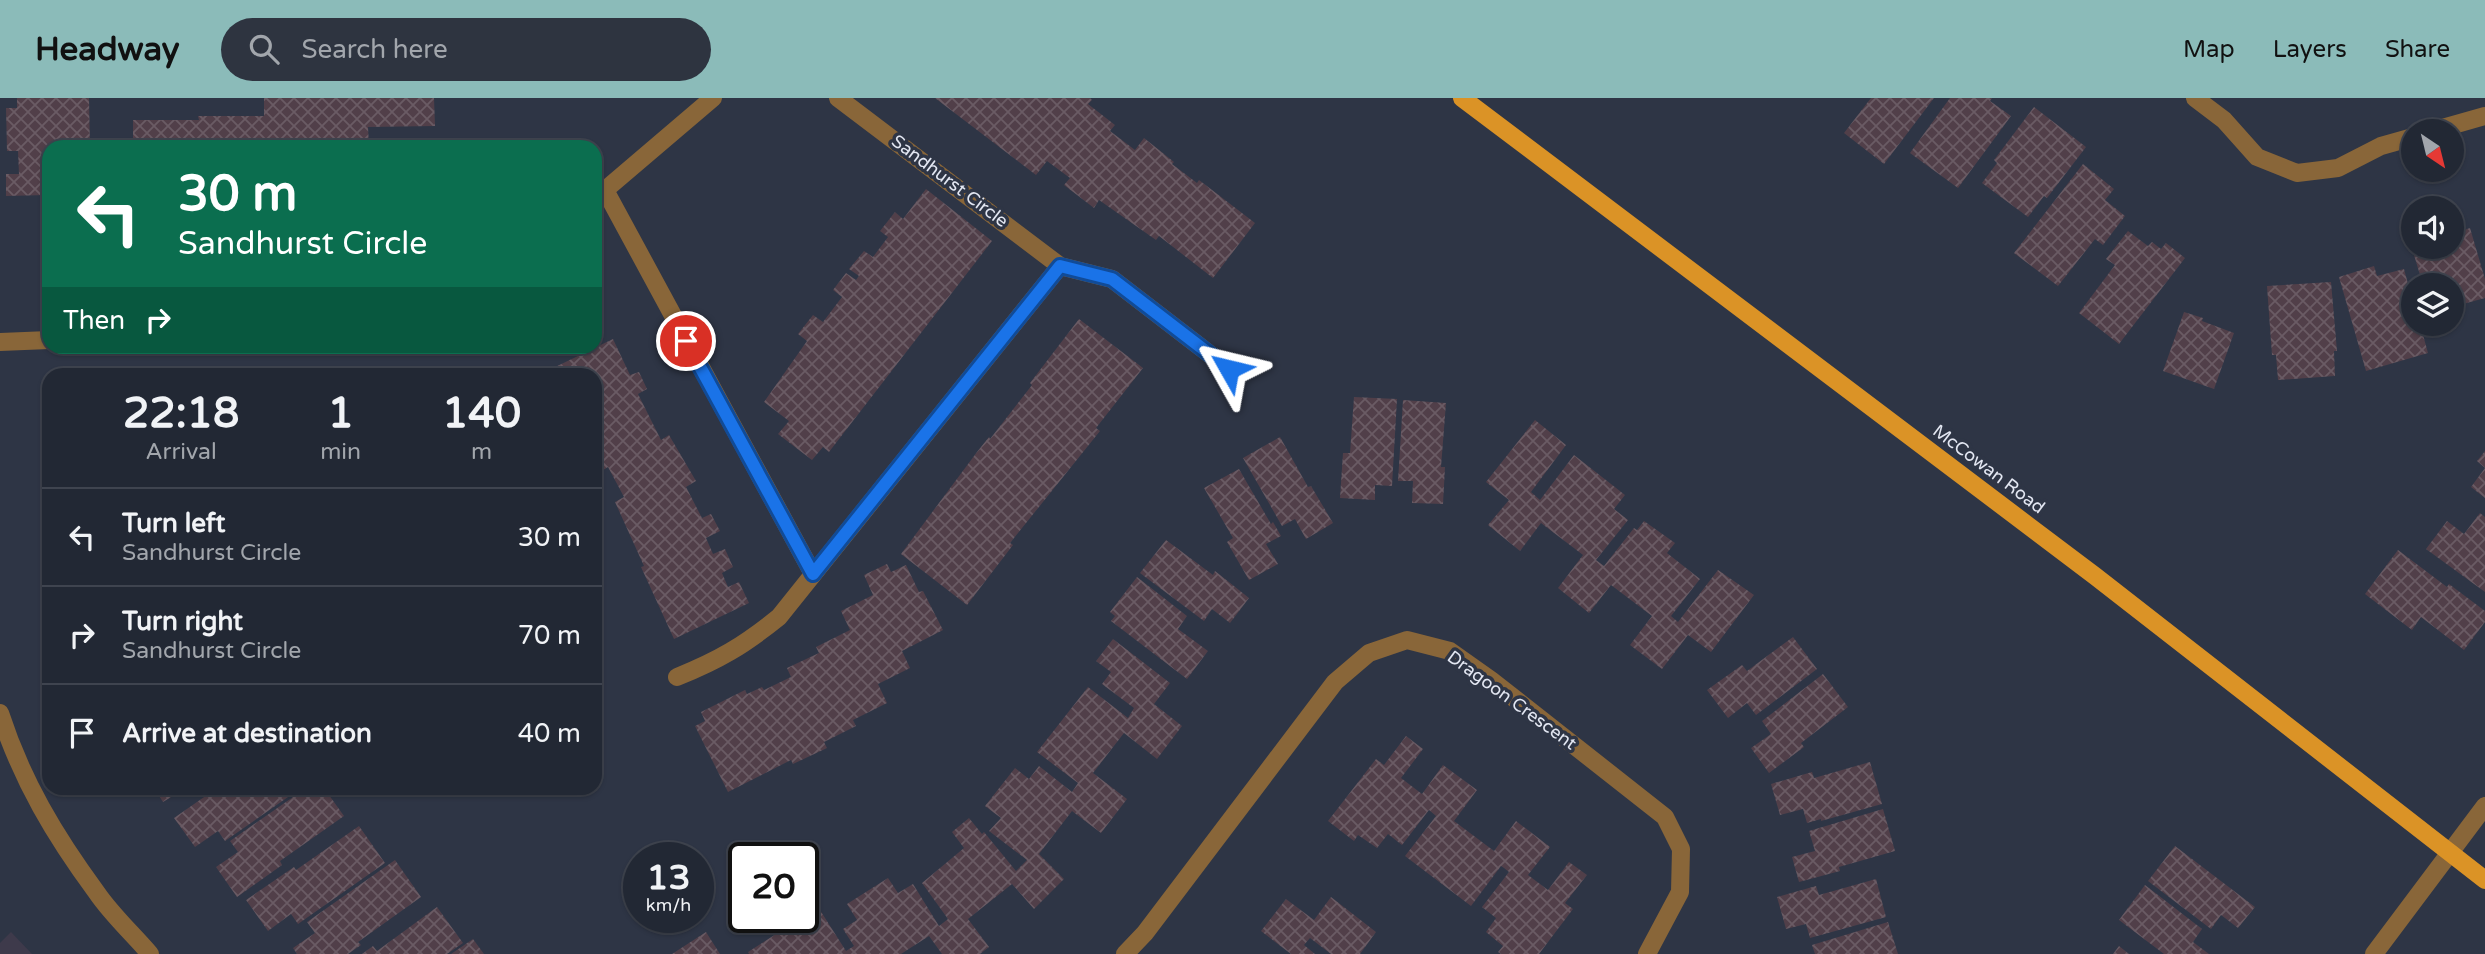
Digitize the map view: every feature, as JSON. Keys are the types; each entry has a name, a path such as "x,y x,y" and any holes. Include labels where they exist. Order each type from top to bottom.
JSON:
{"main road":[{"name":"McCowan Road","path":"1462,98 2127,600 2485,880"}],"street":[{"path":"602,191 713,98"},
{"name":"Sandhurst Circle","path":"838,98 1060,266 1112,279 1229,369"},
{"path":"2195,98 2224,120 2257,156 2297,173 2337,168 2381,146 2401,140"},
{"path":"2464,122 2485,116"},
{"path":"602,197 813,574"},
{"path":"677,677 714,662 748,642 779,617 1060,266"},
{"path":"0,342 42,340"},
{"name":"Dragoon Crescent","path":"1125,954 1145,933 1335,682 1369,653 1407,640 1450,651 1491,680 1665,817 1681,849 1680,892 1647,954"},
{"path":"0,713 39,807 98,895 150,954"},
{"path":"2374,954 2485,806"}],"shaded area":[{"path":"11,932 32,954 0,954 0,943"}],"building":[{"path":"17,98 89,98 90,140 42,140 42,195 6,196 6,174 19,174 18,151 7,151 6,108 17,108"},
{"path":"264,98 434,98 435,126 368,127 369,140 133,140 133,120 264,116"},
{"path":"935,98 1090,98 1092,100 1088,104 1115,125 1110,131 1135,150 1144,138 1174,162 1172,164 1197,183 1199,180 1255,223 1213,278 1159,236 1156,240 1099,200 1094,208 1064,185 1070,178 1047,161 1036,175"},
{"path":"1871,98 1934,98 1884,164 1844,133"},
{"path":"1950,98 1992,98 1990,101 2011,116 1958,188 1910,153"},
{"path":"2034,107 2086,147 2047,198 2044,196 2028,217 1982,183 1997,163 1994,160"},
{"path":"2083,164 2114,189 2105,200 2125,216 2103,245 2095,239 2058,286 2014,253"},
{"path":"926,189 992,241 829,452 823,447 812,460 778,434 789,421 764,402 807,341 798,334 813,315 823,322 842,297 833,290 846,273 856,280 859,276 849,269 864,251 873,257 888,237 880,231 895,212 903,219"},
{"path":"2470,228 2485,279 2485,298 2464,304 2464,273 2419,273 2415,259 2464,259 2464,230"},
{"path":"2128,231 2148,246 2152,242 2161,249 2166,243 2185,258 2119,344 2079,313 2115,265 2106,259"},
{"path":"2374,266 2377,276 2404,269 2405,273 2401,273 2401,336 2423,336 2428,353 2366,371 2339,277"},
{"path":"2331,282 2337,351 2334,351 2335,376 2278,380 2276,355 2272,355 2267,286"},
{"path":"2184,312 2234,333 2214,389 2163,371"},
{"path":"1079,319 1143,368 1096,428 1100,431 1010,543 1013,545 967,605 901,554 977,452 1032,385 1030,383"},
{"path":"613,339 630,375 639,372 647,389 638,394 661,440 669,435 696,481 686,487 702,518 711,514 720,531 706,538 713,554 725,549 733,567 722,573 728,587 739,582 749,603 674,639 615,502 624,497 608,467 602,471 602,368 553,368 582,354 602,354 602,344"},
{"path":"1354,397 1397,399 1392,486 1375,485 1375,500 1340,498 1343,453 1350,453"},
{"path":"1403,400 1446,403 1441,467 1445,467 1443,504 1412,503 1413,481 1398,481"},
{"path":"1535,420 1566,445 1531,492 1540,500 1574,455 1625,495 1614,509 1628,520 1596,560 1604,566 1634,528 1637,530 1644,521 1675,543 1667,553 1700,579 1671,616 1678,622 1718,570 1754,595 1711,652 1688,635 1662,669 1630,645 1652,616 1611,585 1589,613 1558,588 1583,555 1541,523 1520,551 1488,525 1509,500 1486,482"},
{"path":"1280,437 1308,487 1311,486 1333,523 1306,539 1295,519 1282,526 1243,458"},
{"path":"2485,451 2485,468 2477,461"},
{"path":"2485,468 2485,498 2471,487"},
{"path":"1239,469 1281,536 1266,544 1278,564 1249,580 1227,542 1233,538 1204,488"},
{"path":"2480,513 2485,517 2485,592 2426,549 2447,521 2464,534"},
{"path":"1166,540 1213,575 1215,571 1249,598 1230,623 1212,609 1204,621 1140,573"},
{"path":"2398,550 2447,587 2449,584 2485,611 2485,622 2464,650 2421,617 2412,630 2365,594"},
{"path":"887,564 891,572 906,565 943,630 902,651 910,668 878,684 887,703 853,720 856,726 824,742 827,748 793,764 791,760 728,792 695,726 705,721 701,712 745,690 747,694 762,687 764,690 791,677 787,668 819,653 816,647 850,630 841,611 873,595 864,575"},
{"path":"1137,577 1187,616 1178,629 1208,651 1187,679 1111,621 1115,616 1110,612"},
{"path":"1793,637 1817,669 1756,715 1747,703 1728,718 1707,690 1742,665 1747,671"},
{"path":"1113,639 1170,683 1154,704 1182,726 1157,759 1124,733 1093,773 1127,799 1101,833 1072,811 1039,854 1064,879 1034,909 1012,884 968,919 989,947 980,954 942,954 929,936 901,954 749,954 748,952 778,933 819,933 819,909 846,951 854,946 843,929 857,920 847,904 888,878 898,893 913,884 939,926 948,919 922,883 964,848 952,832 969,818 1016,871 1027,860 989,831 1001,818 985,806 1015,768 1029,779 1039,766 1072,792 1078,783 1037,752 1088,687 1128,718 1134,708 1102,684 1111,672 1096,661"},
{"path":"1823,674 1848,707 1801,743 1804,747 1769,773 1751,748 1771,734 1762,721"},
{"path":"1406,736 1423,749 1401,778 1422,794 1443,765 1477,790 1454,821 1494,851 1516,821 1550,847 1528,875 1548,890 1569,862 1587,875 1565,903 1573,909 1539,954 1501,954 1498,952 1503,946 1486,932 1496,918 1482,907 1509,872 1504,868 1501,866 1471,906 1405,856 1436,816 1429,810 1402,845 1388,834 1377,848 1358,835 1354,841 1328,821 1376,759 1384,765"},
{"path":"1870,762 1882,804 1807,823 1803,809 1780,815 1771,784 1812,772 1814,778"},
{"path":"158,795 174,795 163,802"},
{"path":"207,795 291,795 225,841 218,831 195,847 174,818"},
{"path":"296,795 329,795 344,816 280,861 282,865 237,897 216,867 238,852 230,841"},
{"path":"1883,809 1895,851 1839,867 1840,871 1799,882 1792,857 1815,851 1809,831"},
{"path":"359,826 385,863 298,924 291,914 268,931 246,900 294,867 296,870"},
{"path":"2175,846 2255,907 2238,928 2221,915 2211,929 2148,881"},
{"path":"395,860 421,897 358,942 361,945 348,954 297,954 293,948 315,933 307,922"},
{"path":"1876,879 1886,917 1810,938 1806,924 1786,929 1777,897 1816,886 1819,895"},
{"path":"2145,885 2202,929 2193,942 2209,954 2164,954 2119,920"},
{"path":"1331,897 1376,932 1360,954 1331,954 1310,938 1304,945 1315,954 1291,954 1261,931 1286,899 1314,920"},
{"path":"437,907 463,943 447,954 362,954 373,946 377,951"},
{"path":"1888,922 1898,954 1815,954 1812,945"},
{"path":"707,933 720,954 672,954"},
{"path":"473,939 484,954 451,954"},
{"path":"2119,946 2129,954 2113,954"}],"route":[{"path":"686,341 813,574 1060,266 1112,279 1229,369"}]}
